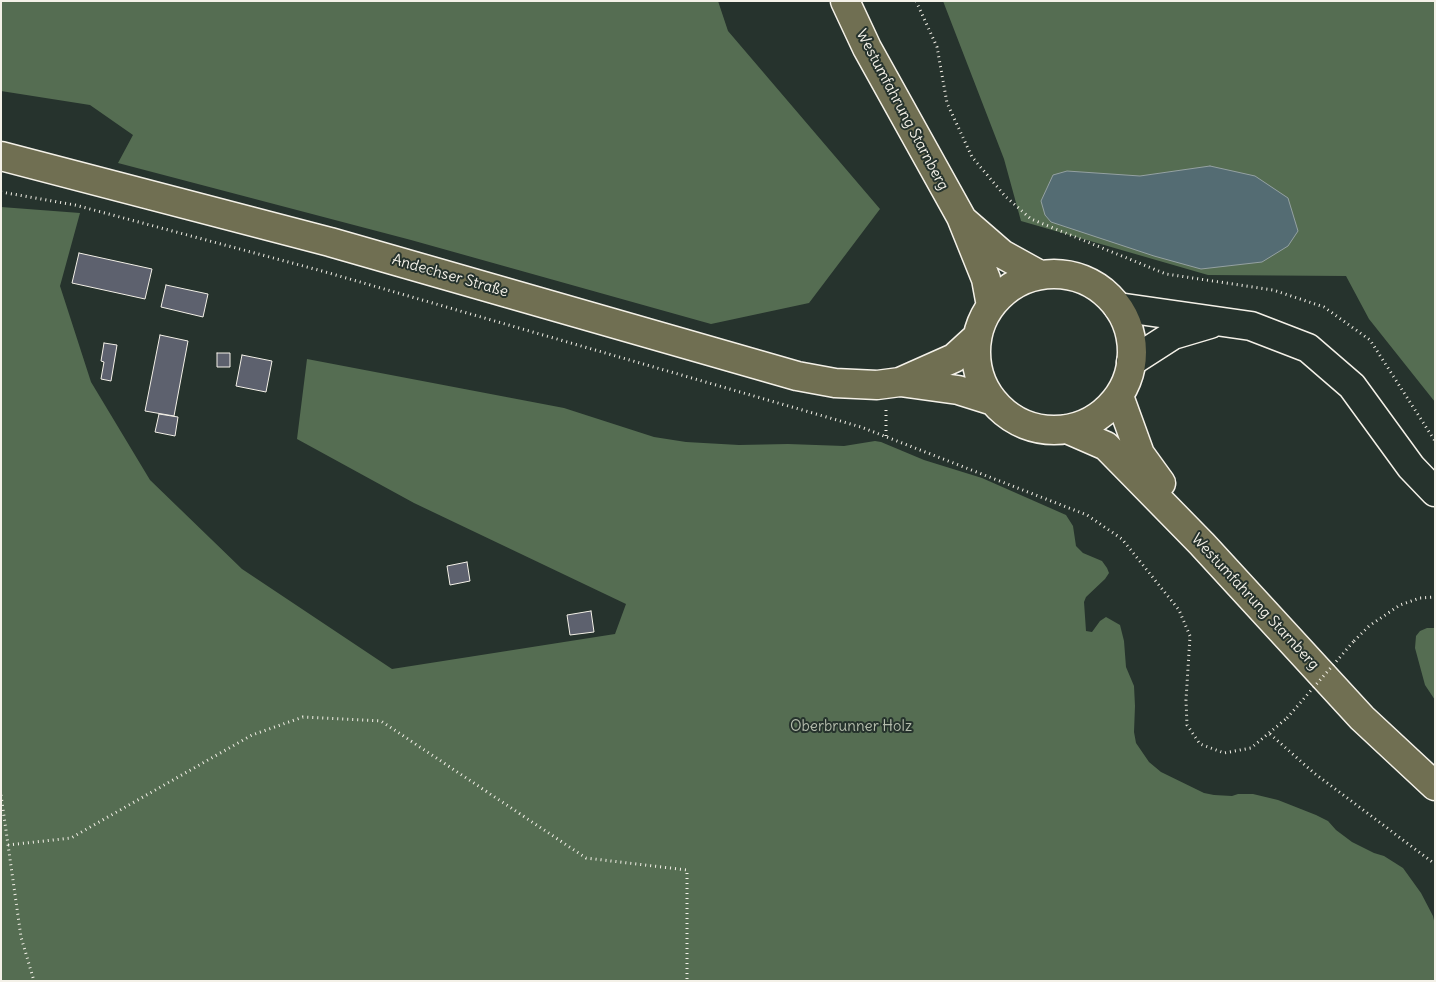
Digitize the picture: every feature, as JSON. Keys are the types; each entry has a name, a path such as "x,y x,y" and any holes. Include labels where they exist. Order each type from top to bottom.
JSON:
{"main road":[{"name":"Westumfahrung Starnberg","path":"845,1 867,48 960,217"},
{"name":"Andechser Straße","path":"1,156 330,242 797,376 835,383 877,385 900,382 958,390 993,401"},
{"path":"960,217 1002,254 1040,275"},
{"path":"960,217 986,279 991,306"},
{"path":"1040,275 1062,275 1084,280 1102,291 1118,307 1127,324 1131,343 1131,362 1127,380 1119,396 1105,411 1087,423 1067,429 1047,430 1026,425 1008,415 993,401 982,382 976,360 977,337 982,321 991,306 1004,292 1021,281 1040,275"},
{"name":"Andechser Straße","path":"900,382 954,358 977,337"},
{"path":"1119,396 1140,454 1202,544"},
{"name":"Westumfahrung Starnberg","path":"1067,429 1106,446 1202,544 1362,718 1435,786"}],"street":[{"path":"1118,307 1251,326 1308,348 1352,386 1411,467 1435,492"},
{"path":"1131,362 1173,335 1219,322"}],"path":[{"path":"916,1 937,47 947,103 972,157 1005,196 1031,219 1166,274 1273,290 1324,307 1370,340 1435,441"},
{"path":"1,192 74,205 322,271 861,427 1088,515 1122,539 1179,610 1190,636 1186,725 1200,744 1224,753 1251,748 1270,734 1288,718 1369,626 1400,605 1420,598 1435,597"},
{"path":"8,846 71,838 252,735 303,717 381,721 586,858 687,870 687,981"},
{"path":"1270,734 1314,773 1435,864"},
{"path":"1,795 21,937 34,981"}],"green space":[{"path":"1,1 718,1 728,31 880,209 809,303 711,324 411,240 118,163 133,135 90,105 1,91"},
{"path":"943,1 1435,1 1435,402 1369,319 1346,276 1208,275 1021,221 1004,159"},
{"name":"Oberbrunner Holz","path":"1,207 80,213 60,286 91,382 150,480 242,569 392,669 615,634 626,604 414,503 297,439 307,359 564,408 654,437 686,442 739,445 844,446 875,441 881,442 924,460 982,478 1066,515 1073,526 1076,546 1083,553 1102,561 1109,573 1086,597 1084,602 1086,631 1092,632 1100,621 1106,617 1120,625 1124,641 1126,667 1134,686 1134,732 1136,743 1149,762 1161,772 1204,793 1232,796 1253,794 1278,800 1316,815 1328,821 1336,830 1352,842 1384,856 1403,868 1421,893 1433,916 1435,925 1435,981 1,981"},
{"path":"1427,628 1435,628 1435,700 1425,685 1415,648 1416,636 1420,631"}],"water":[{"path":"1210,166 1255,176 1288,198 1298,231 1288,246 1262,262 1201,269 1154,256 1051,222 1045,215 1041,201 1053,175 1067,171 1140,176"}],"building":[{"path":"79,253 152,269 145,299 72,283"},
{"path":"166,285 208,294 203,317 161,307"},
{"path":"160,335 188,341 174,416 145,411"},
{"path":"104,343 117,345 111,381 101,379 104,362 101,361"},
{"path":"217,353 230,353 230,367 217,367"},
{"path":"242,355 272,361 266,392 236,386"},
{"path":"159,414 178,417 175,436 155,432"},
{"path":"467,562 470,581 450,585 447,566"},
{"path":"591,611 594,632 570,635 567,615"}]}
